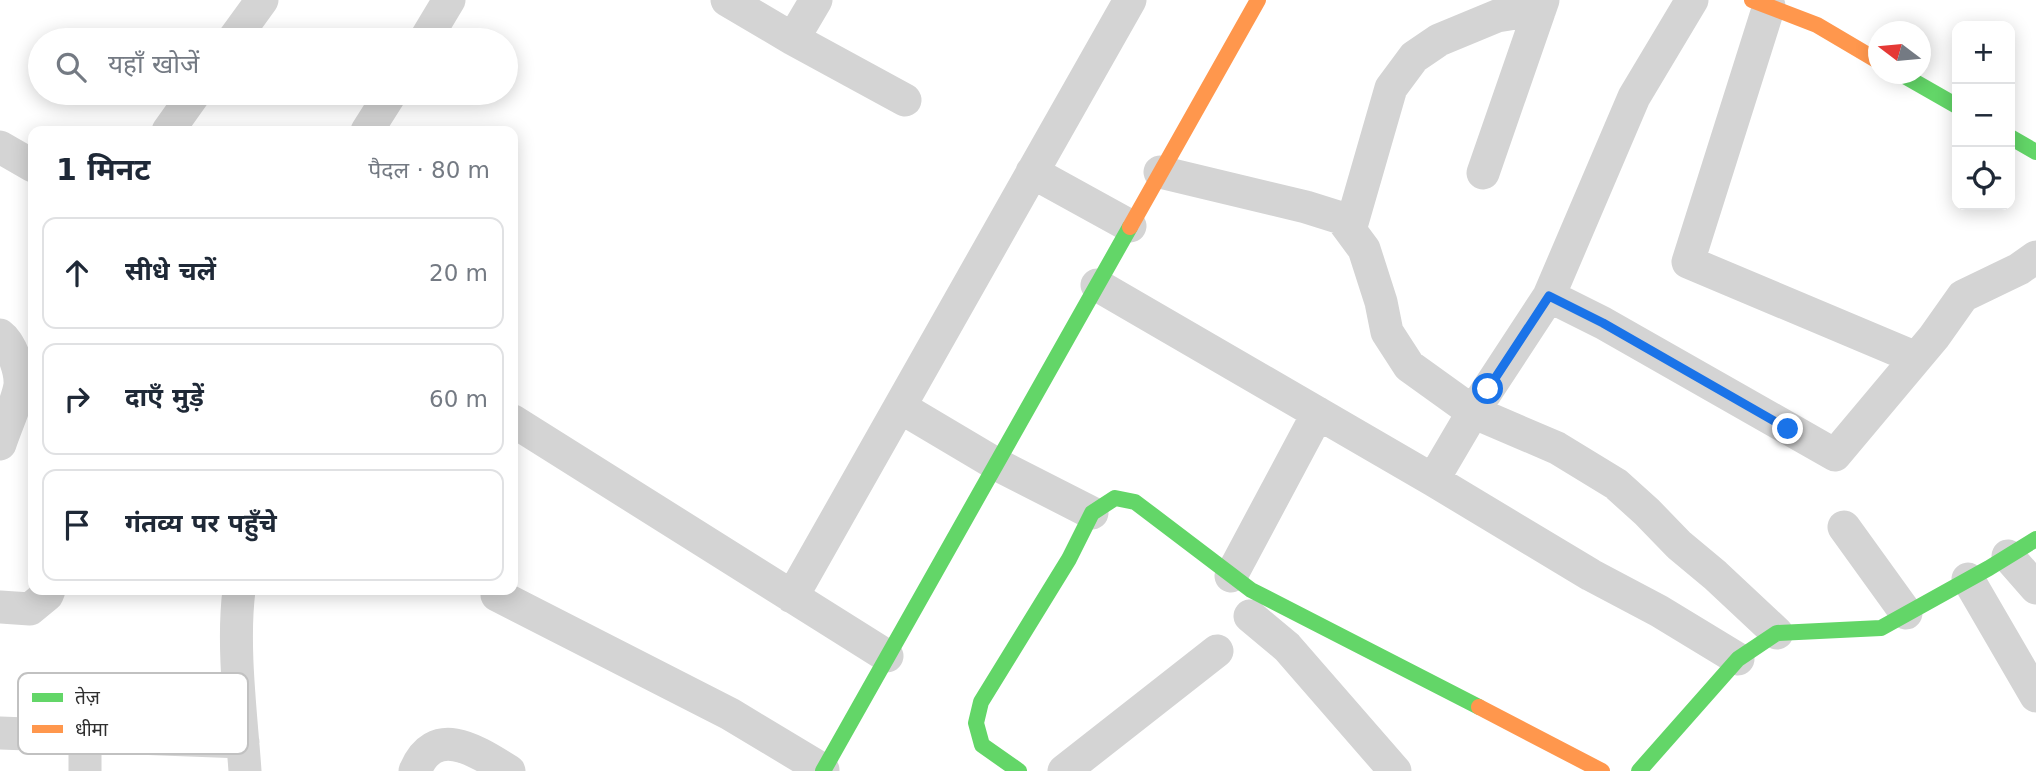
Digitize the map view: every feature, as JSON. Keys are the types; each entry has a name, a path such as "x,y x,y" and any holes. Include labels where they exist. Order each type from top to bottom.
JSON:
{"street":[{"path":"242,28 262,0"},
{"path":"432,28 449,0"},
{"path":"727,0 905,100"},
{"path":"793,39 816,0"},
{"path":"792,597 1130,0"},
{"path":"497,595 730,714 823,771 1258,0"},
{"path":"1433,480 1473,412 1549,296 1634,97 1692,0"},
{"path":"1868,55 1816,24 1760,3 1688,262 1916,358"},
{"path":"1350,230 1391,88 1414,57 1439,40 1497,16 1541,5"},
{"path":"1483,173 1541,5"},
{"path":"1918,84 1952,103"},
{"path":"172,126 186,105"},
{"path":"369,126 383,105"},
{"path":"2015,140 2036,152"},
{"path":"0,147 28,163"},
{"path":"1160,172 1341,218 1364,249 1387,331 1409,366 1473,412 1557,448 1616,484 1777,633"},
{"path":"1032,173 1130,226"},
{"path":"1549,296 1603,323 1835,455 1916,358 1963,296 2019,269 2036,257"},
{"path":"1097,285 1738,659"},
{"path":"0,335 5,338 15,359 20,384 0,444"},
{"path":"900,407 996,464 1092,513"},
{"path":"1231,576 1318,414"},
{"path":"518,424 887,656"},
{"path":"1019,771 982,745 976,723 981,702 1069,559 1092,513 1115,498 1135,502 1251,590 1602,771"},
{"path":"1844,527 1906,613"},
{"path":"1640,771 1738,659 1777,633 1881,628 2022,548 2036,588"},
{"path":"1968,579 2036,696"},
{"path":"0,607 30,609 47,595"},
{"path":"239,595 240,673"},
{"path":"1250,616 1287,647 1395,771"},
{"path":"1063,771 1217,651"},
{"path":"0,733 18,734"},
{"path":"415,771 421,757 437,746 460,745 478,752 509,771"},
{"path":"221,754 244,757"}],"traffic: fast":[{"path":"1918,84 1952,103"},
{"path":"2015,140 2036,152"},
{"path":"823,771 1130,227"},
{"path":"1019,771 982,745 976,723 981,702 1069,559 1092,513 1115,498 1135,502 1251,590 1479,707"},
{"path":"1639,771 1738,659 1777,633 1881,628 2036,539"}],"traffic: slow":[{"path":"1130,227 1258,0"},
{"path":"1752,0 1817,25 1868,55"},
{"path":"1479,707 1602,771"}],"route":[{"path":"1488,389 1549,296 1603,323 1788,429"}]}
